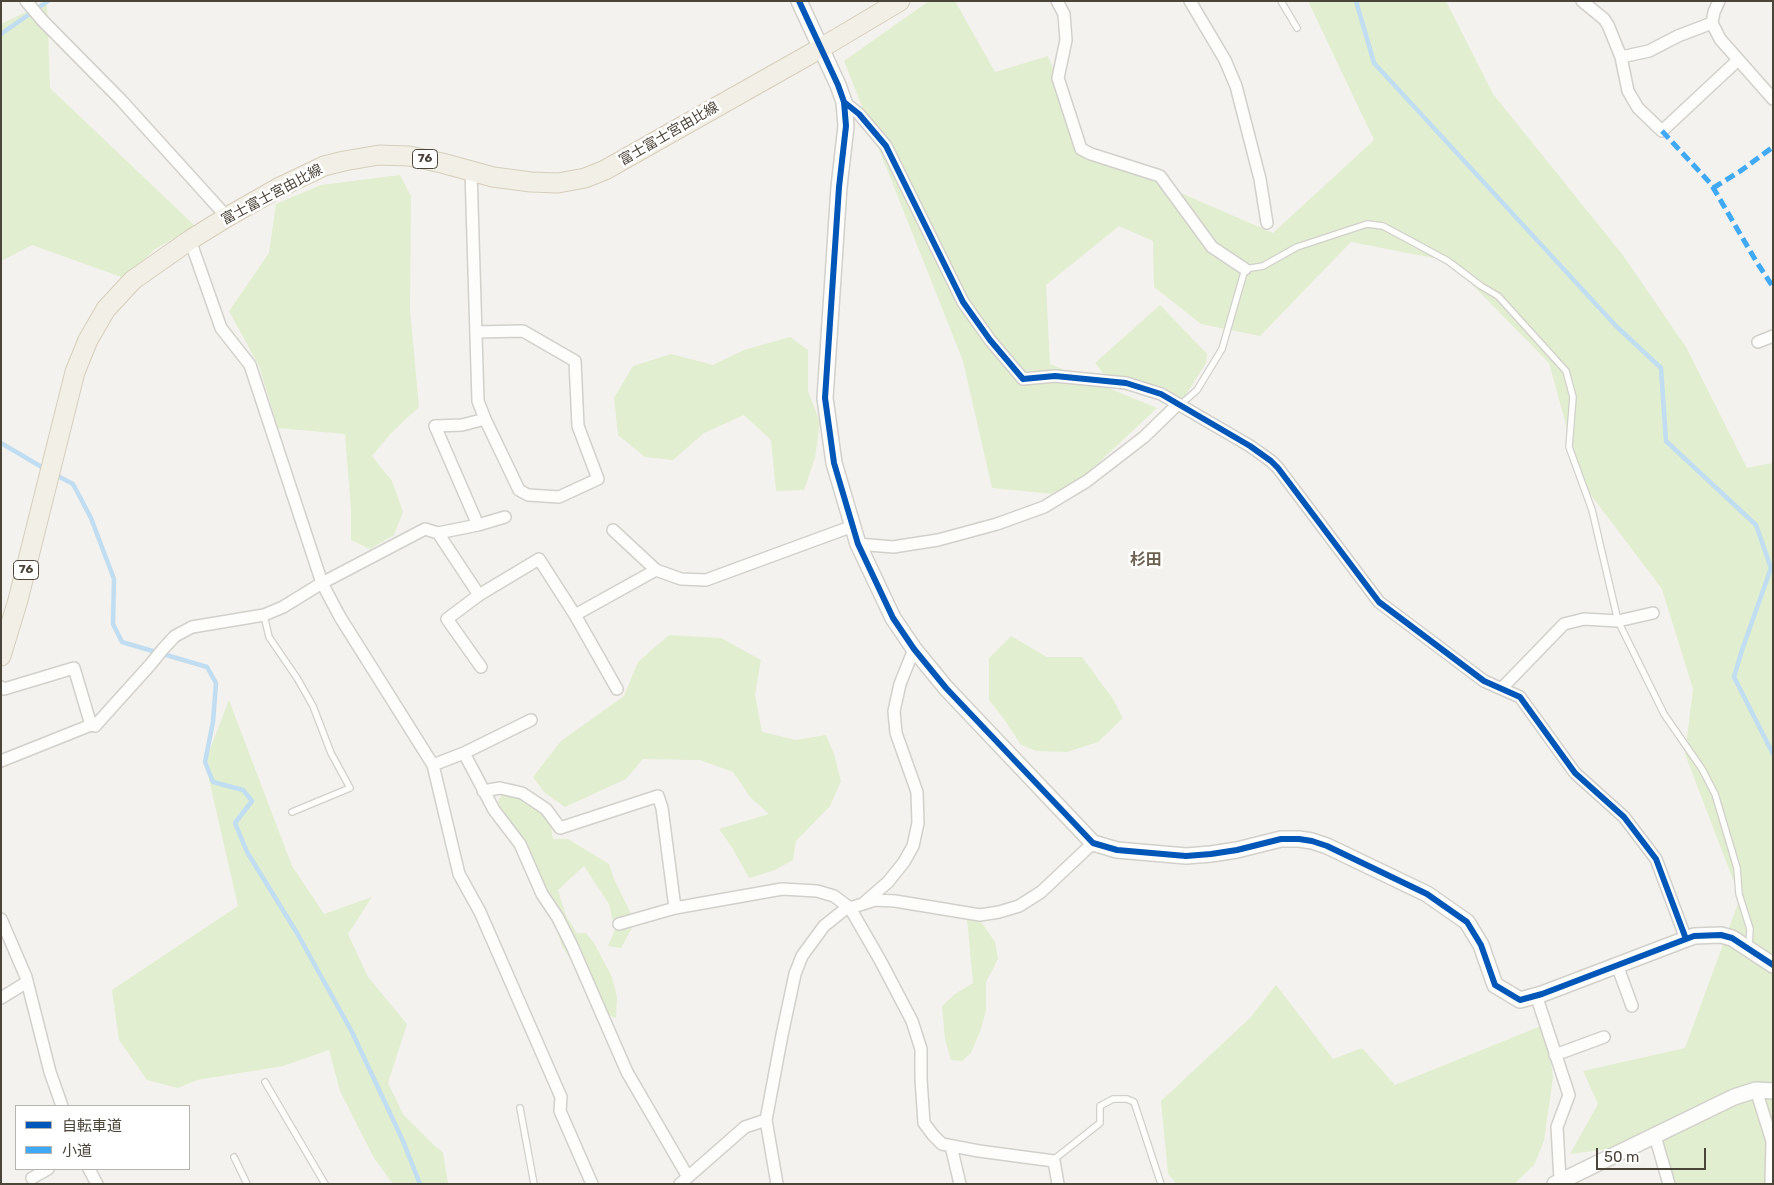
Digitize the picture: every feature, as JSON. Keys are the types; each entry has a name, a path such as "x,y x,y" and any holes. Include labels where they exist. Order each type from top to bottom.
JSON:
{"main road":[{"name":"富士富士宮由比線","path":"1,656 18,600 75,372 88,340 106,309 133,280 227,217 280,187 324,166 379,155 409,156 493,177 531,182 558,183 585,178 605,170 821,48 900,1"}],"street":[{"path":"799,1 844,102 846,126 839,188 825,398 834,463 858,544 893,618 914,649 946,688 1093,843 1117,850 1186,856 1237,850 1281,839 1299,839 1327,846 1427,894 1467,922 1480,945 1496,985 1520,1000 1542,994 1686,939 1707,935 1721,935 1732,938 1773,966"},
{"path":"1057,1 1064,14 1066,40 1058,78 1081,149 1160,176 1212,247 1246,269"},
{"path":"1190,1 1224,60 1236,86 1260,179 1267,223"},
{"path":"1582,1 1604,19 1622,57 1628,91 1638,108 1662,131 1738,60"},
{"path":"1719,1 1712,23 1720,39 1773,99"},
{"path":"28,4 121,100 227,217"},
{"path":"1622,57 1649,51 1678,36 1712,23"},
{"path":"844,102 859,114 886,146 963,302 990,340 1023,379 1055,376 1126,383 1162,394 1250,446 1271,461 1379,602 1484,681 1520,697 1575,773 1624,817 1641,837 1656,859 1686,939"},
{"path":"471,171 478,401 485,419 519,490 528,495 559,497 598,479 578,426 575,361 523,332 476,332"},
{"path":"190,240 221,328 250,365 322,583 340,617 433,766 460,874 480,912 561,1096 560,1111 592,1184"},
{"path":"1758,342 1773,336"},
{"path":"858,544 893,547 938,540 997,524 1044,507 1087,481 1144,437 1178,405"},
{"path":"478,525 435,426 462,425 485,419"},
{"path":"1,761 92,725 95,726 175,636 192,627 264,615 425,529 438,533 478,525 505,517"},
{"path":"613,530 656,570 681,579 706,580 853,526"},
{"path":"438,533 479,595"},
{"path":"481,667 447,619 479,595 539,559 576,615 617,689"},
{"path":"576,615 656,570"},
{"path":"1502,688 1564,624 1584,619 1618,621 1653,613"},
{"path":"862,905 888,882 904,862 913,846 918,823 916,792 896,733 894,711 900,684 914,649"},
{"path":"1,687 4,689 74,668 92,725"},
{"path":"433,766 531,720"},
{"path":"464,753 494,810 520,844 542,894 558,918 572,946 627,1072 684,1180 744,1127 766,1120"},
{"path":"483,791 500,788 522,793 546,809 560,828 658,796 662,808 674,908"},
{"path":"777,1184 766,1120 795,974 802,956 824,926 844,910 874,900 895,901 980,915 1019,906 1042,892 1093,843"},
{"path":"619,924 674,908 782,889 817,890 834,896 850,908 912,1021 921,1049 924,1123 932,1136 942,1144 951,1146 1054,1161 1058,1184"},
{"path":"1,919 27,982 50,1072 62,1105"},
{"path":"1617,965 1632,1006"},
{"path":"1,998 27,982"},
{"path":"1536,995 1569,1095 1557,1127 1557,1182 1734,1097 1756,1090 1773,1091"},
{"path":"1556,1055 1604,1037"},
{"path":"1756,1090 1772,1141 1771,1184"},
{"path":"1655,1136 1670,1184"},
{"path":"951,1146 960,1184"},
{"path":"32,1178 46,1170"},
{"path":"90,1170 97,1184"}],"lane":[{"path":"1281,1 1297,28"},
{"path":"1178,405 1197,390 1222,349 1246,269 1263,266 1297,247 1367,224 1383,226 1448,261 1481,286 1498,296 1566,371 1573,397 1569,447 1592,510 1618,621 1664,714 1702,768 1715,794 1737,868 1739,894 1750,929 1749,949"},
{"path":"264,615 269,637 297,678 313,706 331,753 350,788 292,812"},
{"path":"265,1082 325,1184"},
{"path":"1052,1161 1100,1123 1100,1106 1113,1099 1127,1099 1134,1102 1161,1184"},
{"path":"520,1108 534,1184"},
{"path":"234,1157 247,1184"}],"green space":[{"path":"929,1 955,1 995,72 1048,56 1084,144 1091,154 1273,233 1374,140 1308,1 1446,1 1493,94 1622,254 1686,347 1747,468 1773,463 1773,1184 1677,1184 1658,1143 1570,1154 1598,1104 1583,1071 1685,1048 1740,898 1685,754 1693,689 1662,589 1582,483 1549,363 1449,261 1351,242 1260,336 1201,324 1154,287 1153,241 1119,226 1046,285 1050,364 1157,408 1064,495 992,488 963,361 844,61"},
{"path":"47,2 50,88 195,226 155,249 124,278 32,245 1,261 1,24"},
{"path":"400,175 411,196 410,310 419,407 392,432 372,456 392,481 403,512 394,535 370,549 351,540 351,510 345,434 278,428 259,366 229,311 269,253 276,204 321,185"},
{"path":"1160,305 1207,354 1206,363 1179,406 1106,377 1095,363"},
{"path":"790,337 808,350 808,391 820,422 815,458 804,490 776,491 771,440 744,415 704,433 673,460 645,457 618,435 614,398 633,366 671,354 713,365 744,350"},
{"path":"669,635 721,638 761,660 755,695 762,732 796,740 826,735 834,754 841,781 830,806 796,841 793,860 775,870 749,878 719,829 769,814 751,798 733,772 700,760 643,759 626,779 565,807 545,793 533,777 561,741 624,696 638,662"},
{"path":"1011,636 1047,657 1082,657 1113,699 1123,718 1098,742 1067,752 1037,751 1021,745 989,700 989,658"},
{"path":"229,700 292,866 324,914 372,897 348,934 368,977 407,1024 388,1083 403,1114 443,1152 448,1184 393,1184 374,1158 340,1091 329,1050 283,1066 197,1080 178,1088 147,1080 119,1040 112,990 238,906 205,762"},
{"path":"504,790 529,799 549,815 553,839 568,839 609,864 614,879 635,922 621,948 608,946 615,930 609,904 584,866 558,890 566,916 577,933 586,933 594,943 612,977 617,997 616,1018 599,1011 582,977 563,948 529,852 520,833 495,807"},
{"path":"967,918 982,923 995,942 998,959 986,982 986,1010 981,1029 971,1053 962,1061 951,1060 945,1039 942,1006 955,994 973,983"},
{"path":"1276,985 1333,1059 1362,1048 1395,1085 1546,1024 1553,1077 1544,1141 1534,1165 1514,1184 1177,1184 1168,1174 1161,1101 1250,1018"}],"waterway":[{"path":"1,34 48,1"},
{"path":"1356,1 1374,63 1616,326 1661,368 1666,441 1756,525 1771,568 1734,677 1773,754"},
{"path":"1,443 45,469"},
{"path":"54,474 73,484 91,518 114,579 113,624 122,642 207,667 216,683 213,722 205,762 213,782 243,790 252,801 235,823 247,852 297,933 352,1032 403,1141 420,1184"}],"marked path":[{"path":"1662,131 1711,184 1773,287"},
{"path":"1713,188 1773,147"}],"cycle path":[{"path":"799,1 844,102 846,126 839,187 825,398 834,463 858,544 893,618 914,649 946,688 1093,843 1117,850 1186,856 1237,850 1281,839 1299,839 1327,846 1427,894 1467,922 1481,945 1495,985 1520,1000 1542,994 1694,936 1721,935 1732,938 1773,965"},
{"path":"844,102 859,114 886,146 963,302 990,340 1023,379 1055,376 1126,383 1161,394 1250,446 1271,461 1379,602 1484,681 1520,697 1575,773 1624,817 1656,859 1686,939"}],"district":[{"name":"杉田","path":"1146,560"}]}
